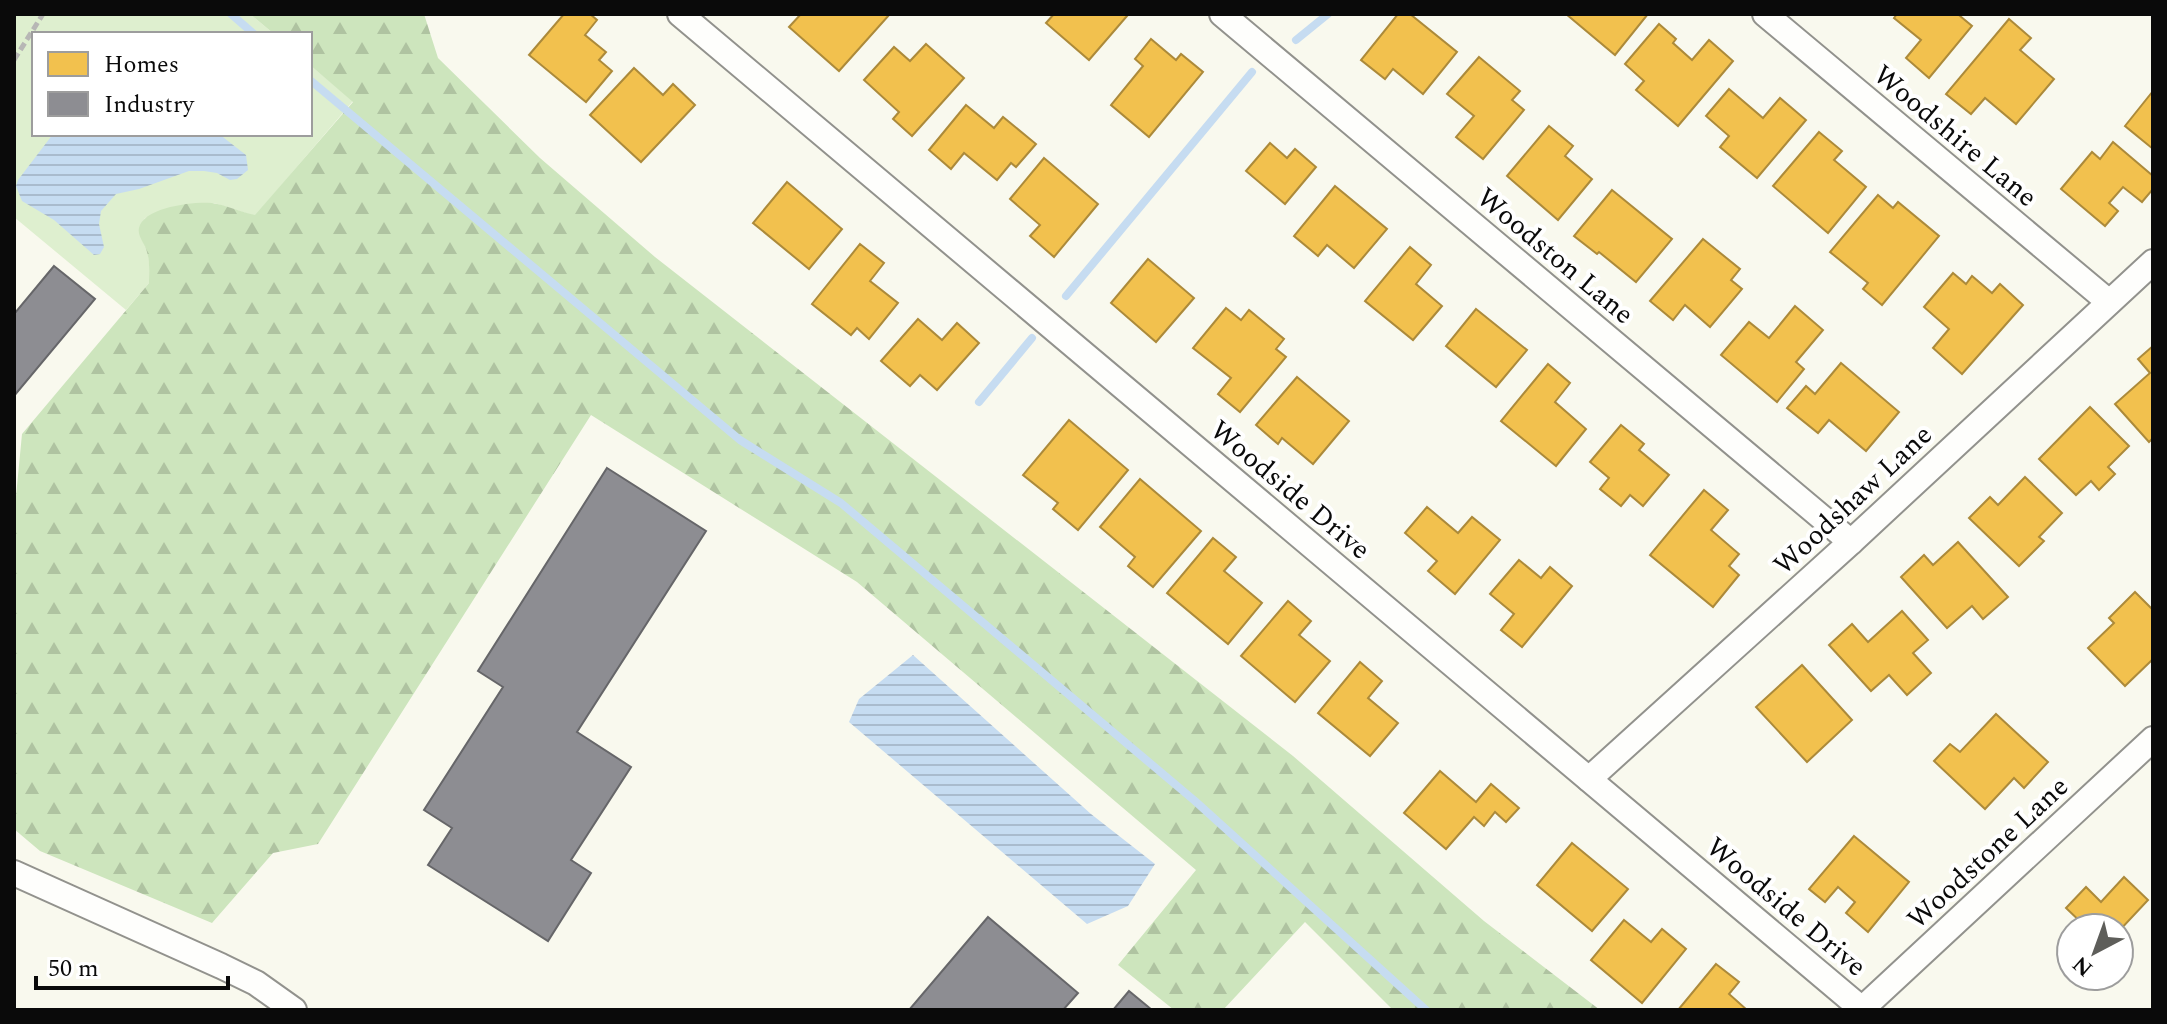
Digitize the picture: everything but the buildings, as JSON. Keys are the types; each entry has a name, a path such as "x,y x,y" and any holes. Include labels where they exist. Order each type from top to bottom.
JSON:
{"street":[{"name":"Woodside Drive","path":"680,14 1862,1009"},
{"name":"Woodston Lane","path":"1222,14 1851,542"},
{"name":"Woodshire Lane","path":"1765,14 2109,302"},
{"name":"Woodshaw Lane","path":"1589,779 2153,262"},
{"name":"Woodstone Lane","path":"1862,1009 2153,739"},
{"path":"14,863 23,876 256,983 294,1010"}],"path":[{"path":"14,60 43,14"}],"green space":[{"path":"14,14 250,14 272,32 32,32 32,136 312,136 312,67 353,101 255,216 214,203 145,218 140,231 148,253 149,283 126,310 14,217"},
{"path":"250,14 424,14 438,58 540,158 655,257 1293,756 1484,921 1600,1010 1393,1010 1305,922 1223,1010 1174,1010 1118,965 1196,870 857,582 591,415 318,844 273,853 212,923 40,851 14,829 14,517 22,434 149,283 148,256 139,231 143,221 159,210 194,203 217,204 255,215 353,102 312,67 312,32 272,32"}],"water":[{"path":"51,136 222,136 246,155 248,170 237,179 230,180 217,173 189,171 116,194 101,211 99,224 104,247 100,254 94,255 54,220 22,201 16,186"},
{"path":"913,655 1091,814 1155,864 1128,906 1087,924 849,722 859,699"}],"waterway":[{"path":"231,14 252,32"},
{"path":"1296,40 1328,14"},
{"path":"1066,296 1252,72"},
{"path":"312,82 740,440 841,503 1195,801 1426,1010"},
{"path":"979,402 1032,338"}]}
